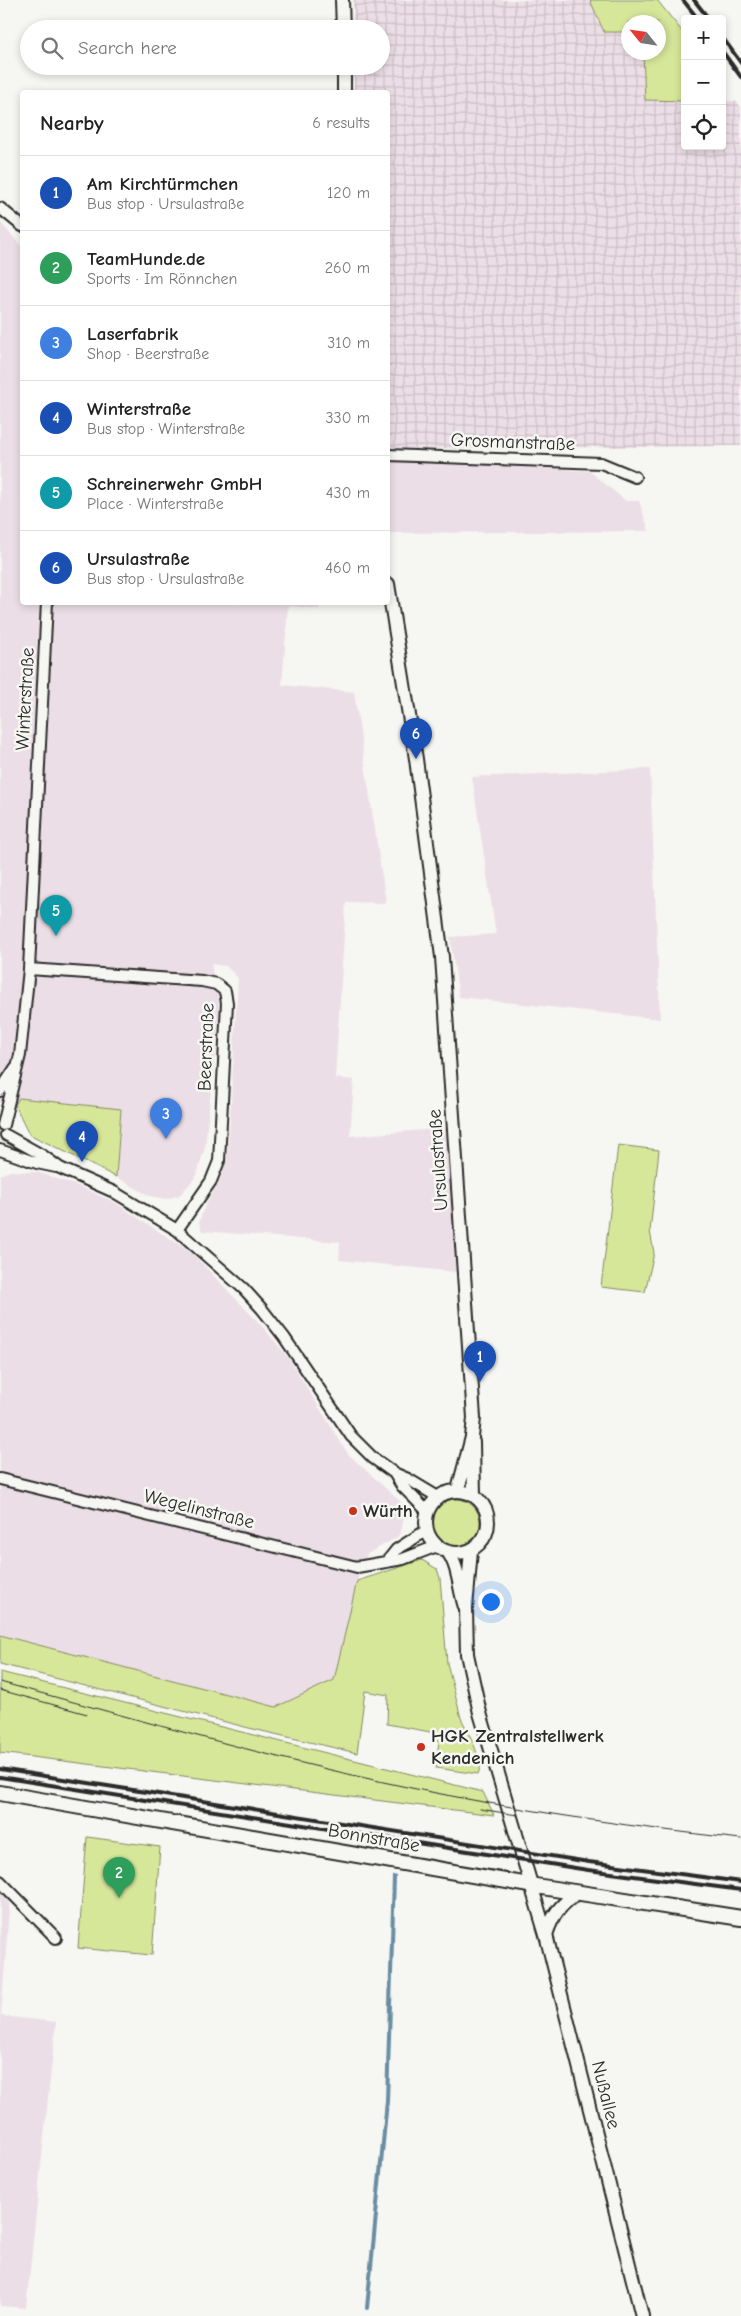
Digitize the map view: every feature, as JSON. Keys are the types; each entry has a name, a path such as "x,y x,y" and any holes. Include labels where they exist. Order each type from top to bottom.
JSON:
{"main road":[{"name":"Bonnstraße","path":"0,1793 529,1885 741,1918"}],"street":[{"path":"342,0 343,20"},
{"path":"344,75 344,90"},
{"path":"0,208 20,224"},
{"name":"Grosmanstraße","path":"390,455 601,463 635,477"},
{"name":"Ursulastraße","path":"390,596 416,759 442,957 474,1418 472,1437 458,1490"},
{"name":"Winterstraße","path":"2,1122 22,1039 29,969 48,605"},
{"name":"Beerstraße","path":"29,969 202,981 216,984 225,991 227,1004 219,1161 211,1181 177,1230"},
{"name":"Winterstraße","path":"0,1091 16,1066"},
{"path":"2,1122 6,1135 0,1149 37,1163 60,1168 114,1192 177,1230 244,1289 284,1337 351,1436 372,1458 394,1473 438,1497"},
{"path":"6,1135 42,1155 60,1168"},
{"name":"Ursulastraße","path":"472,1437 475,1459 474,1496"},
{"path":"394,1473 402,1486 427,1511"},
{"name":"Wegelinstraße","path":"0,1479 357,1567 388,1560 403,1559 443,1549"},
{"path":"443,1549 456,1553 471,1550 485,1536 488,1526 484,1507 474,1496 458,1490 438,1497 427,1511 426,1530 443,1549 454,1561 459,1589 466,1609"},
{"path":"388,1560 396,1550 426,1530"},
{"path":"471,1550 466,1609 467,1654 480,1713 529,1885"},
{"path":"0,1882 56,1938"},
{"name":"Nußallee","path":"529,1885 546,1935 642,2316"},
{"path":"546,1935 556,1912 565,1901 578,1893"}],"shaded area":[{"path":"353,0 590,0 604,32 621,32 621,60 643,60 645,100 681,101 681,150 726,150 726,101 736,101 741,107 741,446 390,449 390,90 354,90 354,75 390,75 390,20 354,20"},
{"path":"0,222 20,245 20,605 319,605 319,609 288,606 282,685 354,692 386,903 346,902 335,1078 354,1080 350,1136 446,1128 456,1272 339,1260 340,1242 202,1231 199,1222 204,1208 221,1178 227,1157 229,1136 238,978 226,966 211,964 220,1007 205,1146 197,1175 180,1195 166,1199 150,1196 116,1177 121,1109 19,1098 15,1105 0,1103"},
{"path":"390,461 451,462 589,471 626,501 639,501 649,531 390,533"},
{"path":"650,769 660,1019 459,997 450,937 496,934 472,777"},
{"path":"10,1171 37,1172 78,1186 114,1202 192,1253 260,1324 288,1357 348,1454 404,1505 405,1511 401,1533 396,1538 367,1554 357,1581 334,1680 276,1707 0,1635 0,1175"},
{"path":"0,1886 10,1895 1,2016 56,2022 26,2308 0,2306"}],"green space":[{"path":"590,0 657,0 681,30 681,101 645,100 643,60 666,60 666,15 621,15 621,32 604,32"},
{"path":"19,1098 121,1109 116,1177 29,1134 15,1105"},
{"path":"618,1145 659,1150 650,1231 654,1253 645,1292 601,1287"},
{"path":"451,1499 461,1499 473,1506 480,1518 480,1528 473,1540 461,1547 451,1547 443,1543 436,1536 432,1528 432,1518 436,1510 443,1503"},
{"path":"422,1560 437,1569 440,1578 447,1663 461,1718 473,1742 481,1765 478,1774 436,1768 439,1740 435,1739 436,1733 387,1724 388,1695 365,1691 357,1753 249,1728 0,1664 0,1635 276,1707 334,1680 357,1581"},
{"path":"0,1672 483,1792 494,1815 0,1753"},
{"path":"87,1837 160,1847 152,1955 78,1948"}],"waterway":[{"path":"367,2308 387,2101 394,1877"}],"tram line":[{"path":"0,1682 217,1741 381,1782 550,1813 626,1825 741,1839"},
{"path":"0,1690 87,1714"},
{"path":"480,1809 517,1815"}],"railway":[{"path":"683,0 695,15"},
{"path":"694,0 706,15"},
{"path":"726,42 741,63"},
{"path":"726,56 741,77"},
{"path":"0,1769 589,1862 741,1882"},
{"path":"0,1777 588,1870 741,1890"}],"place":[{"name":"Ursulastraße","path":"416,759"},
{"name":"Schreinerwehr GmbH","path":"56,936"},
{"name":"Laserfabrik","path":"166,1139"},
{"name":"Winterstraße","path":"82,1162"},
{"name":"Am Kirchtürmchen","path":"480,1382"},
{"name":"Würth","path":"353,1511"},
{"name":"HGK Zentralstellwerk Kendenich","path":"421,1747"},
{"name":"TeamHunde.de","path":"119,1898"}]}
